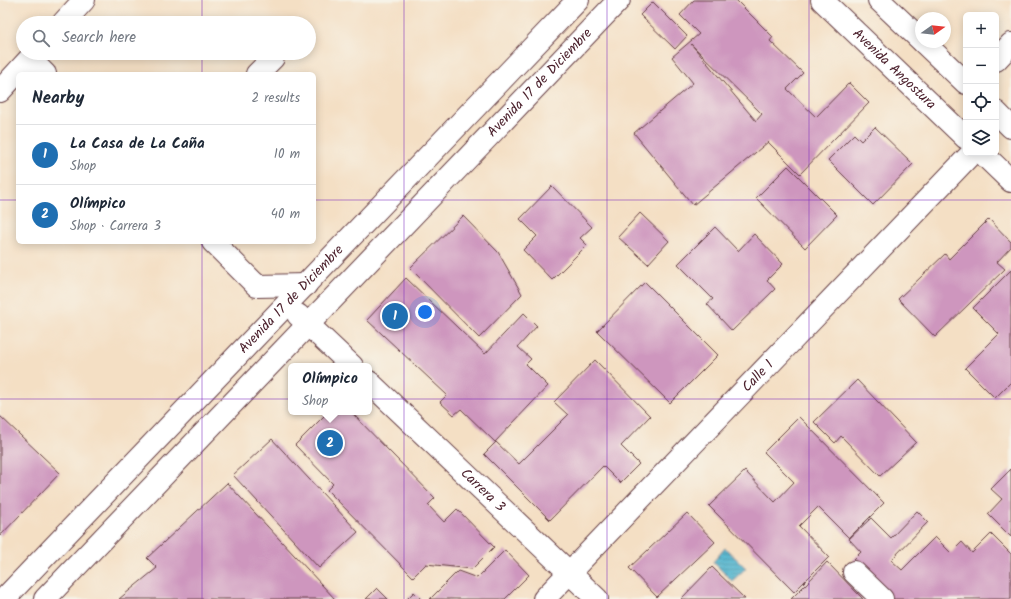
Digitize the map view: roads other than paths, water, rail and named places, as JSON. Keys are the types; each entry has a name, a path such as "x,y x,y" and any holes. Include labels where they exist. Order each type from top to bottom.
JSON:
{"street":[{"path":"69,16 84,0"},
{"name":"Avenida 17 de Diciembre","path":"4,599 578,0"},
{"name":"Avenida 17 de Diciembre","path":"45,599 619,0"},
{"name":"Avenida Angostura","path":"822,0 963,135"},
{"path":"878,0 915,34"},
{"path":"999,57 1011,44"},
{"path":"929,48 963,80"},
{"path":"260,72 271,60"},
{"path":"24,72 36,62"},
{"path":"0,91 16,78"},
{"name":"Calle 1","path":"544,599 969,156"},
{"path":"985,156 1011,181"},
{"path":"215,244 257,286 306,285"},
{"path":"287,304 349,363"},
{"name":"Carrera 3","path":"372,385 597,599"},
{"path":"854,572 882,599"}],"water":[{"path":"725,548 746,568 732,581 713,562"}],"place":[{"name":"La Casa de La Caña","path":"395,316"},
{"name":"Olímpico","path":"330,443"}]}
